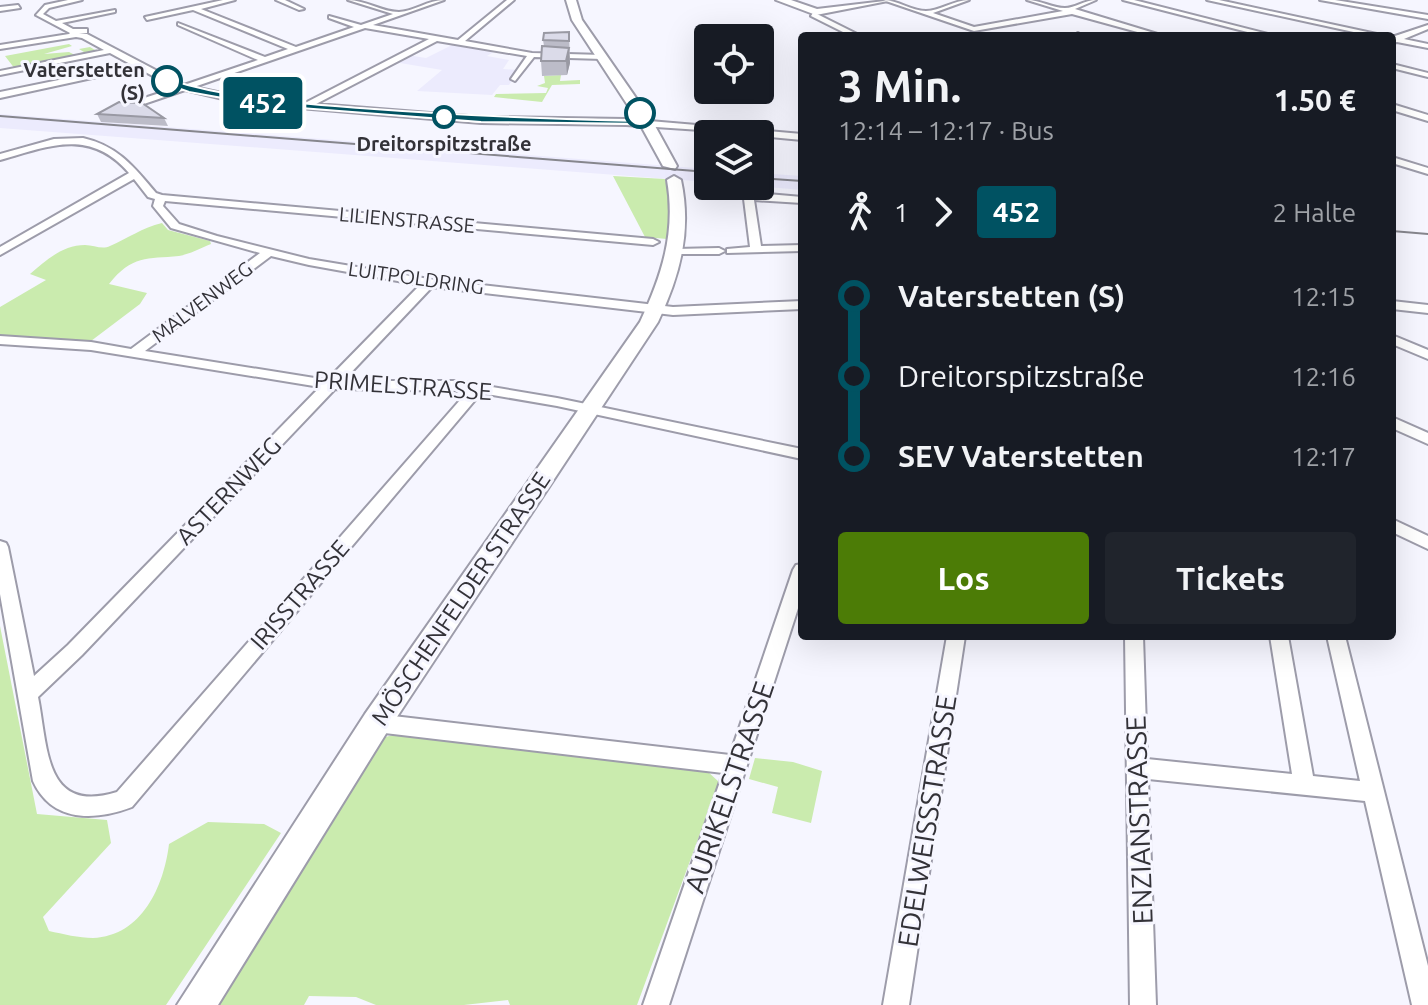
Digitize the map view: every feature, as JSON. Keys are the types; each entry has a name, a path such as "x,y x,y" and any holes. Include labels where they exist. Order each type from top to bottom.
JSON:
{"street":[{"path":"79,0 44,5 39,15 179,86 229,98 485,120 647,124 798,137"},
{"path":"147,18 232,0"},
{"path":"279,0 301,9"},
{"path":"351,0 400,14"},
{"path":"135,104 179,86 441,0"},
{"path":"459,43 511,0"},
{"name":"MÖSCHENFELDER STRASSE","path":"196,1005 376,723 590,410 665,292 676,252 680,203 672,173 647,124 577,20 571,0"},
{"path":"781,0 816,12 887,0 974,29 1072,10 1093,0"},
{"path":"925,14 966,0"},
{"path":"1030,0 1146,32"},
{"path":"1126,0 1256,32"},
{"path":"1210,0 1363,32"},
{"path":"1323,0 1428,17"},
{"path":"0,9 18,7"},
{"path":"193,8 294,49"},
{"path":"54,23 113,11"},
{"path":"816,12 813,15 849,32"},
{"path":"331,17 361,26 532,55 554,57 599,53"},
{"path":"180,24 263,59"},
{"path":"1396,38 1428,27"},
{"path":"0,47 78,35"},
{"path":"303,106 435,39"},
{"path":"1396,40 1428,46"},
{"path":"0,73 110,51"},
{"path":"554,57 599,53"},
{"path":"515,79 532,55"},
{"path":"0,95 138,66"},
{"path":"1396,67 1428,75"},
{"path":"1396,108 1428,118"},
{"path":"1396,116 1407,112"},
{"name":"LUITPOLDRING","path":"0,157 41,145 77,142 110,150 152,195 161,198 158,206 175,226 268,253 429,283 710,312 798,305"},
{"path":"1396,161 1428,173"},
{"path":"1396,173 1428,173"},
{"path":"0,252 135,174"},
{"path":"756,250 749,199 755,196 798,200"},
{"name":"LILIENSTRASSE","path":"161,198 653,242"},
{"path":"676,252 798,248"},
{"name":"MALVENWEG","path":"135,352 268,253"},
{"name":"ASTERNWEG","path":"26,696 333,385 429,283"},
{"path":"1396,305 1428,309"},
{"name":"PRIMELSTRASSE","path":"0,340 135,352 333,385 445,385 477,389 798,453"},
{"path":"1396,341 1428,355"},
{"name":"IRISSTRASSE","path":"26,696 44,781 58,798 75,807 95,810 124,800 477,389"},
{"path":"1396,424 1428,439"},
{"path":"1396,527 1428,543"},
{"path":"0,547 26,696"},
{"name":"AURIKELSTRASSE","path":"656,1005 798,582"},
{"name":"EDELWEISSSTRASSE","path":"896,1005 955,640"},
{"name":"ENZIANSTRASSE","path":"1134,640 1143,1005"},
{"path":"1280,640 1304,785"},
{"path":"1337,640 1371,792 1425,1005"},
{"path":"376,723 736,765"},
{"path":"1138,768 1371,792"}],"shaded area":[{"path":"452,45 495,51 487,56 509,60 503,69 519,70 509,85 500,85 492,95 417,91 442,70 394,62 407,55 426,58"},
{"path":"0,114 694,168 694,181 0,128"},
{"path":"774,174 798,176 798,190 774,188"}],"green space":[{"path":"69,44 72,46 44,54 69,52 75,55 84,52 79,49 90,47 100,53 15,69 5,56"},
{"path":"561,75 560,81 580,80 580,84 552,85 542,102 494,97 496,94 546,93 548,88 537,86 545,83 544,76"},
{"path":"613,176 665,179 670,201 667,239 645,237"},
{"path":"162,223 168,230 210,241 211,244 183,255 141,260 125,268 109,284 147,293 140,304 91,341 0,336 0,307 46,280 30,274 49,259 62,250 77,246 107,247"},
{"path":"0,626 37,814 107,820 111,843 43,917 49,931 93,938 125,928 148,906 156,892 169,844 208,822 264,824 281,833 166,1005 0,1005"},
{"path":"393,735 707,771 719,782 637,1005 510,1005 508,1000 464,1005 376,1005 356,997 309,996 304,1005 214,1005 378,739"},
{"path":"755,758 793,762 822,771 811,823 772,813 778,787 749,779"}],"building":[{"path":"569,32 569,41 543,40 544,33"},
{"path":"542,46 569,48 566,61 541,61"},
{"path":"119,102 142,103 164,118 97,114"}],"railway":[{"path":"0,116 694,171"},
{"path":"774,179 798,181"},
{"path":"1396,231 1428,234"}],"bus line":[{"name":"452","path":"167,81 189,90 262,103 481,120 647,124 640,113"}],"place":[{"name":"Vaterstetten (S)","path":"167,81"},
{"name":"Dreitorspitzstraße","path":"444,117"}]}
